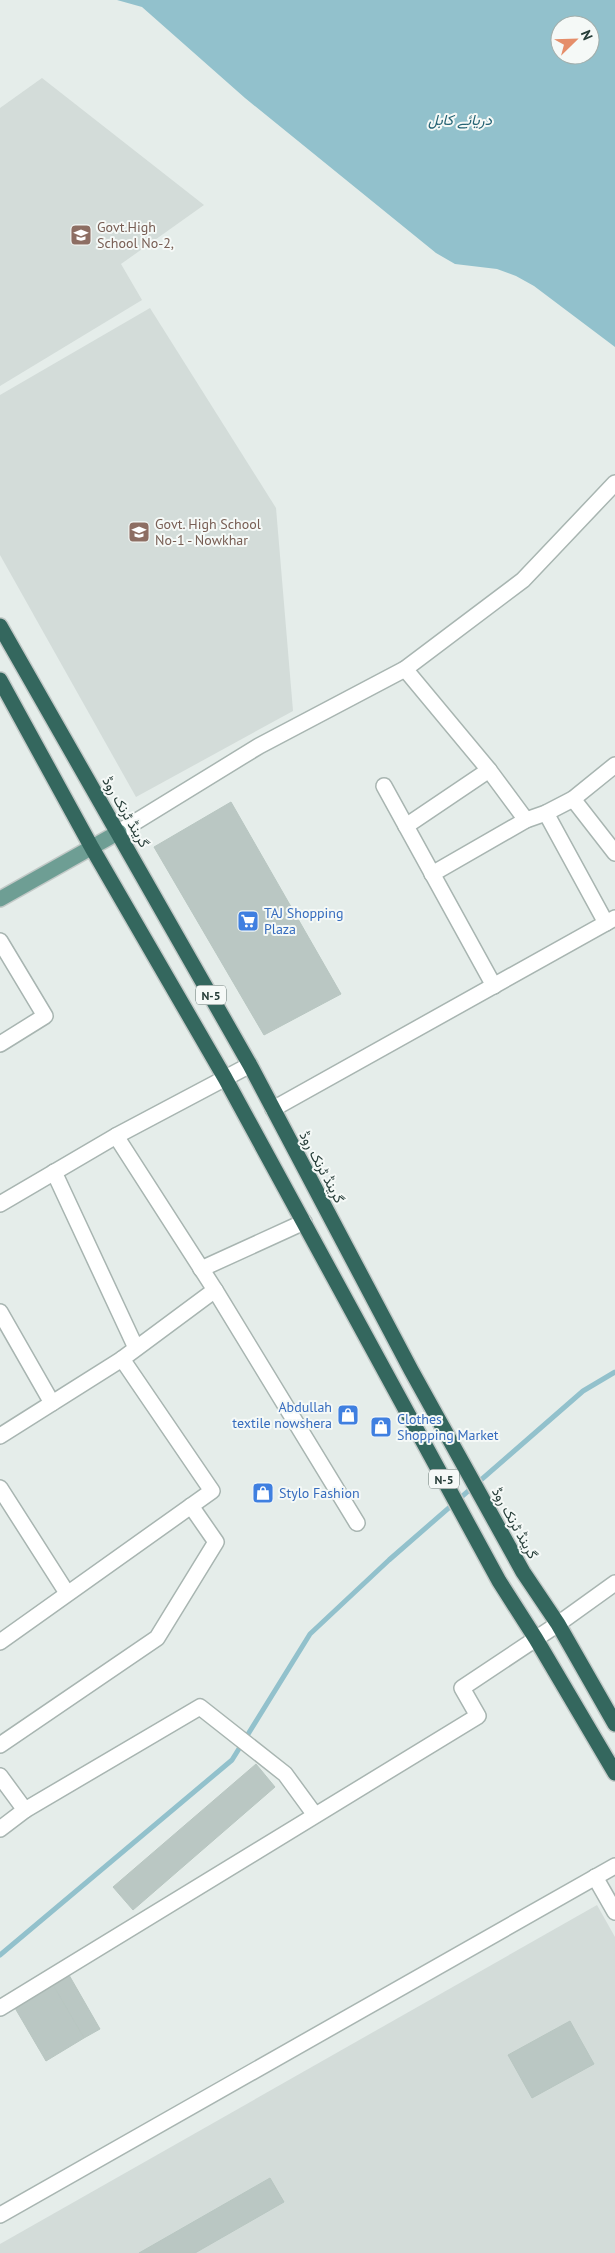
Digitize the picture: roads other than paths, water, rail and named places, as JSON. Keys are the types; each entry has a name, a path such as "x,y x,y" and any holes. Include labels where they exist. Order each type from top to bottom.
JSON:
{"highway":[{"name":"گرینڈ ٹرنک روڈ","path":"0,626 250,1065 411,1370 523,1572 558,1624 615,1724"},
{"name":"N-5","path":"0,680 92,848 225,1078 499,1581 536,1639 615,1772"}],"main road":[{"path":"0,899 119,832"}],"street":[{"path":"119,832 258,746 405,669 523,580 615,483"},
{"path":"405,669 489,770 526,820"},
{"path":"432,874 526,820 546,813 573,799 615,765"},
{"path":"406,826 489,770"},
{"path":"384,786 494,986"},
{"path":"573,799 615,853"},
{"path":"274,1110 610,920 546,813"},
{"path":"0,941 45,1016 0,1044"},
{"path":"0,1204 116,1136 250,1065"},
{"path":"116,1136 215,1290 357,1524"},
{"path":"54,1172 136,1348"},
{"path":"201,1269 304,1222"},
{"path":"0,1436 122,1359 215,1290"},
{"path":"0,1312 52,1403"},
{"path":"0,1642 66,1593 212,1491 122,1359"},
{"path":"0,1488 66,1593"},
{"path":"0,1745 157,1638 216,1542 191,1506"},
{"path":"0,2008 478,1716 462,1688 558,1624 615,1583"},
{"path":"0,1829 25,1810 200,1707 286,1774 315,1815"},
{"path":"0,1776 25,1810"},
{"path":"0,2215 615,1866"},
{"path":"595,1877 615,1912"}],"water":[{"name":"دریائے کابل","path":"117,0 615,0 615,347 534,286 516,276 497,269 455,264 436,253 245,98 142,7"}],"waterway":[{"path":"0,1955 232,1760 310,1634 389,1560 583,1391 615,1372"}],"place":[{"name":"Govt.High School No-2,","path":"81,235"},
{"name":"Govt. High School No-1 - Nowkhar","path":"139,532"},
{"name":"TAJ Shopping Plaza","path":"248,921"},
{"name":"Abdullah textile nowshera","path":"348,1415"},
{"name":"Clothes Shopping Market","path":"381,1427"},
{"name":"Stylo Fashion","path":"263,1493"}]}
